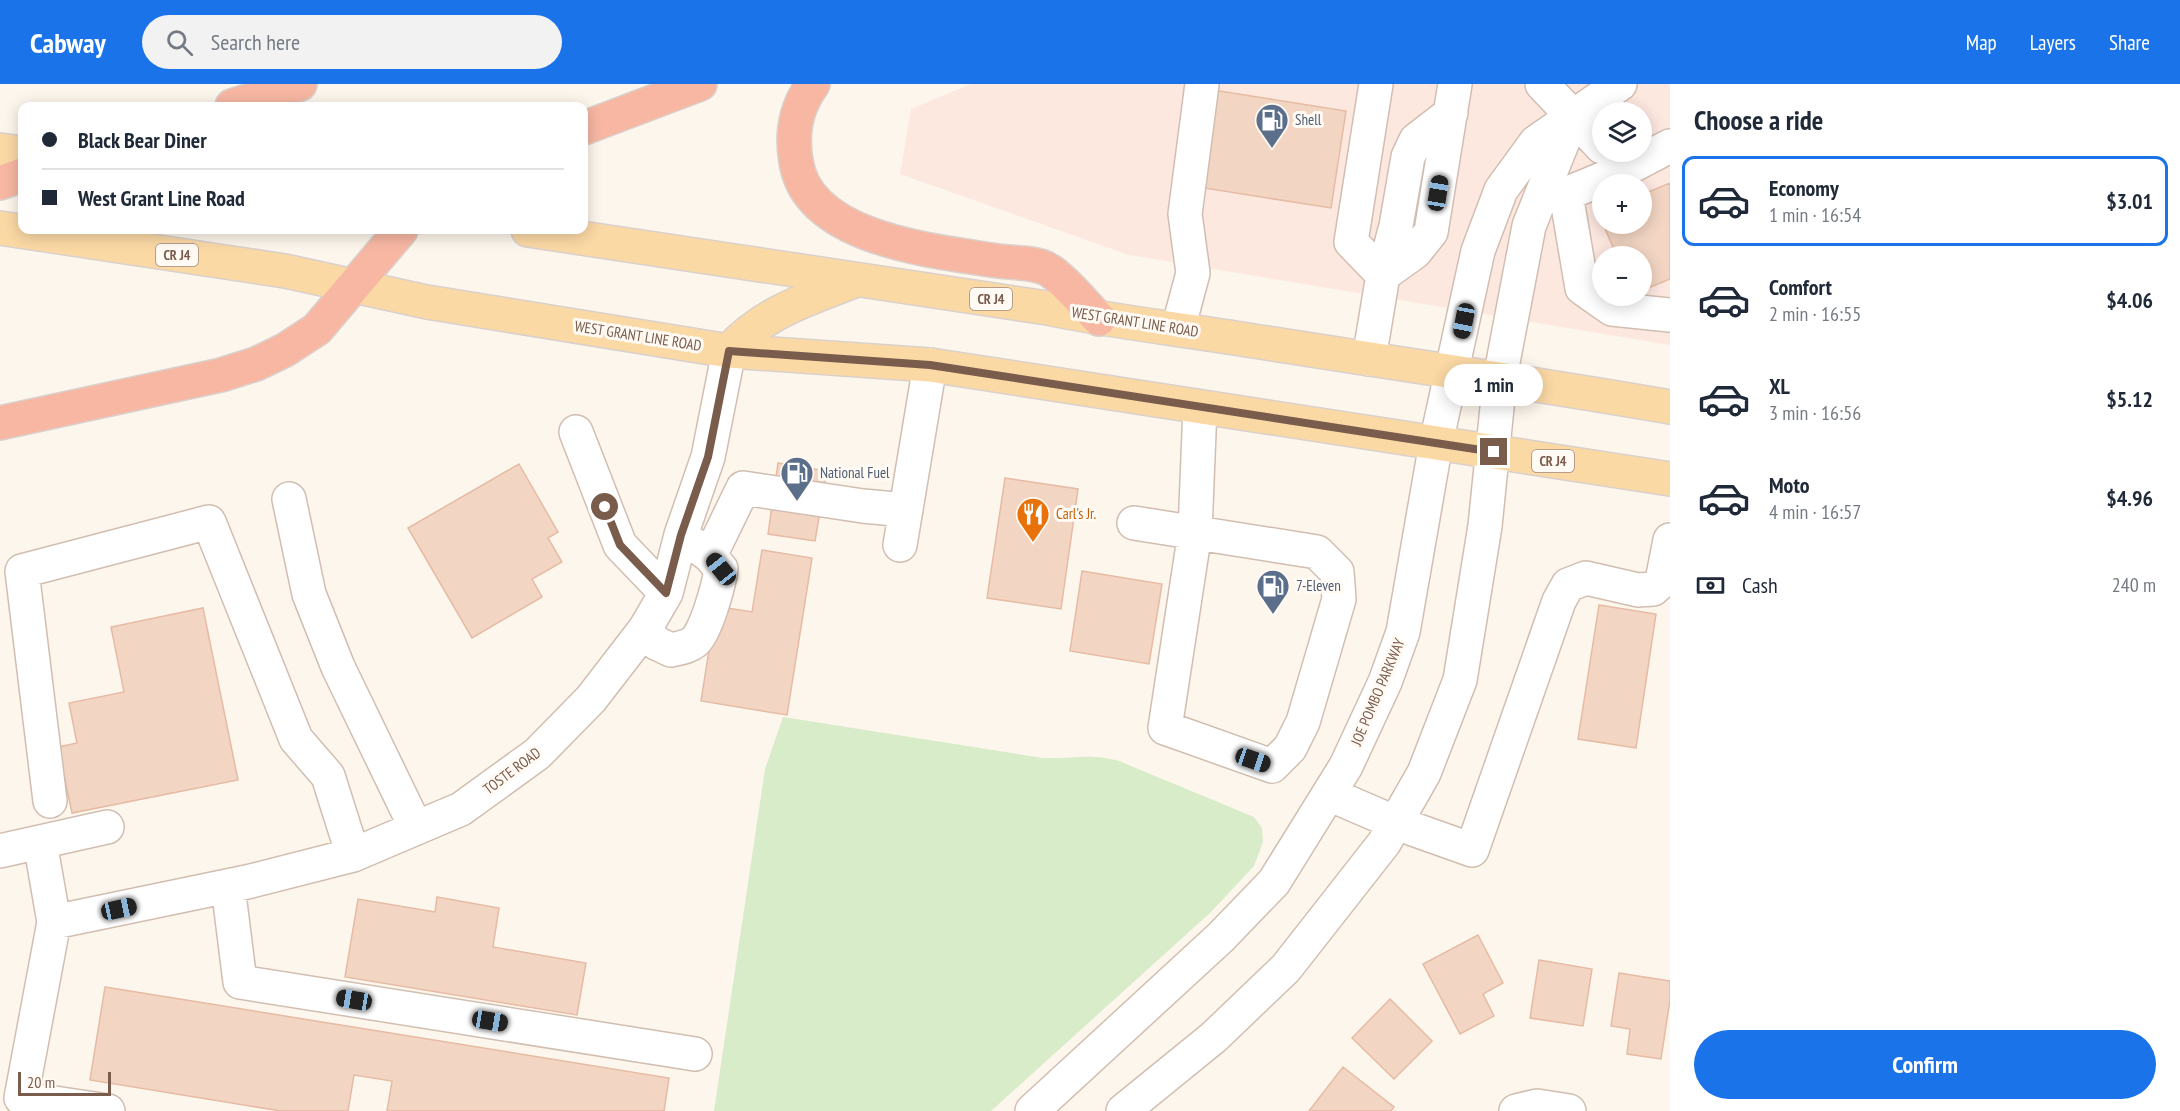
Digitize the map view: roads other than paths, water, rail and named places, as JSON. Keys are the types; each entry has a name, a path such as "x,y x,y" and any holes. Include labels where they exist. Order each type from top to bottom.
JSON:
{"highway":[{"path":"245,102 300,84"},
{"path":"588,126 700,84"},
{"path":"813,84 803,98 792,138 798,176 813,200 835,219 906,247 1047,268 1100,319"},
{"path":"0,183 18,176"},
{"path":"0,423 209,378 256,364 285,350 317,328 398,234"}],"main road":[{"path":"0,150 18,152"},
{"name":"WEST GRANT LINE ROAD","path":"0,228 18,231"},
{"name":"WEST GRANT LINE ROAD","path":"40,234 285,271 427,302 729,351 930,365 1670,479"},
{"name":"WEST GRANT LINE ROAD","path":"555,234 1047,308 1100,319 1500,378 1670,407"},
{"path":"729,351 747,330 781,310 858,279"}],"street":[{"path":"1178,329 1193,273 1185,214 1202,84"},
{"path":"1376,84 1351,242 1383,275"},
{"path":"1542,84 1592,136"},
{"name":"JOE POMBO PARKWAY","path":"1032,1111 1221,937 1274,882 1329,794 1356,745 1385,682 1403,632 1436,443 1454,372 1478,251 1501,190 1536,142 1620,84"},
{"path":"1370,359 1383,275 1415,252 1431,232 1453,99"},
{"path":"1123,1111 1214,1037 1286,968 1384,843 1424,774 1460,680 1485,526 1500,378 1529,226 1573,116"},
{"path":"1652,149 1670,146"},
{"path":"1604,162 1566,195 1581,288 1612,309 1670,315"},
{"name":"TOSTE ROAD","path":"54,922 228,886 353,855 461,809 537,754 591,699 645,629 666,593 681,535 708,457 729,351"},
{"path":"900,545 930,365"},
{"path":"1134,523 1195,532 1317,552 1337,572 1339,598 1303,722 1290,748 1272,766 1165,728 1195,532 1200,407"},
{"path":"576,432 620,545 666,593"},
{"path":"711,556 743,488 906,510"},
{"path":"289,499 313,604 338,667 417,828"},
{"path":"50,801 22,571 209,522 296,740 328,776 353,855"},
{"path":"645,629 656,643 671,650 694,642 701,633 721,569 711,556 681,535"},
{"path":"1329,794 1396,823 1472,850 1559,601 1568,585 1586,578 1638,590 1653,589 1662,581 1670,540"},
{"path":"0,851 107,827"},
{"path":"40,842 54,922 21,1098 108,1111"},
{"path":"228,886 240,982 695,1053"},
{"path":"1516,1111 1537,1106 1569,1111"}],"place":[{"name":"Shell","path":"1272,149"},
{"name":"National Fuel","path":"797,502"},
{"name":"Carl's Jr.","path":"1033,543"},
{"name":"7-Eleven","path":"1273,615"}]}
